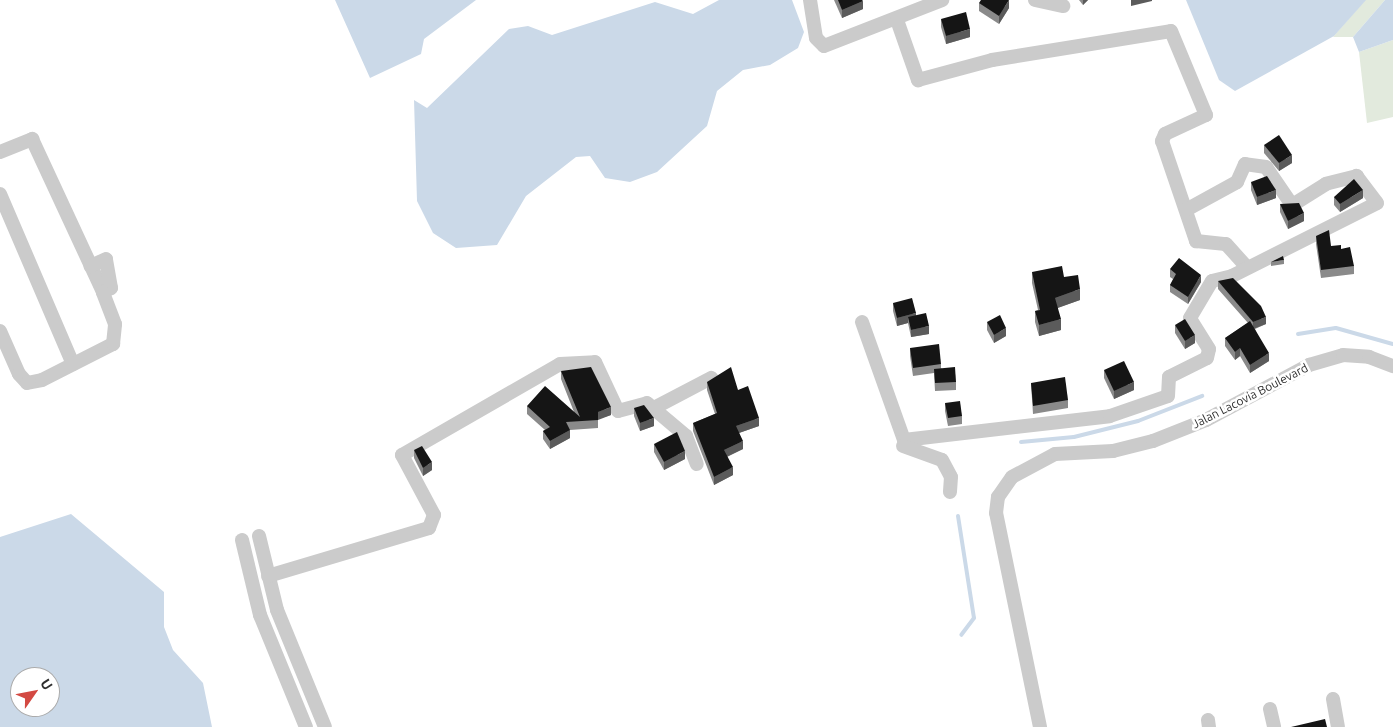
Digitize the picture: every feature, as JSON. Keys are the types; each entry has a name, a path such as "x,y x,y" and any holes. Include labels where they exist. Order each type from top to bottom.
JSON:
{"street":[{"path":"810,0 816,38 824,46 897,20 942,0"},
{"path":"1035,0 1063,6"},
{"path":"897,20 918,80 992,60 1171,30 1206,115 1165,134 1162,141 1196,241 1226,244 1247,267"},
{"path":"0,152 32,139 103,292 114,324 113,344 73,364 27,383 0,331"},
{"path":"904,440 1110,416 1168,396 1169,377 1210,353 1190,316 1212,281 1247,267 1377,203 1357,176 1326,184 1292,205 1266,167 1245,164 1237,182 1186,210"},
{"path":"0,194 73,364"},
{"path":"862,322 904,440 903,448 928,452 942,460 951,477 950,492"},
{"name":"Jalan Lacovia Boulevard","path":"1040,727 996,513 998,497 1012,477 1055,454 1112,451 1152,441 1206,420 1318,363 1344,355 1369,357 1393,366"},
{"path":"268,576 429,528 434,515 402,455 560,364 595,362 618,411 647,403 652,409 672,420 677,432 686,436 697,464"},
{"path":"652,409 711,378"},
{"path":"259,536 268,576 297,666 325,727"},
{"path":"242,540 260,615 306,727"},
{"path":"1333,699 1338,727"},
{"path":"1270,709 1274,727"}],"shaded area":[{"path":"1365,0 1385,0 1353,37 1333,37"},
{"path":"1393,40 1393,117 1367,123 1359,52"}],"water":[{"path":"335,0 476,0 424,39 421,54 370,78"},
{"path":"719,0 792,0 804,32 798,48 770,65 743,70 717,91 707,126 657,172 630,182 605,178 590,156 576,157 526,196 497,245 456,248 433,233 417,201 414,100 427,108 509,29 528,26 552,35 655,2 693,14"},
{"path":"1186,0 1366,0 1334,36 1235,91 1219,80"},
{"path":"1385,0 1393,0 1393,40 1359,52 1353,37"},
{"path":"71,514 164,592 164,627 173,650 203,683 212,727 0,727 0,537"}],"building":[{"path":"838,0 862,0 863,1 842,10"},
{"path":"981,0 1009,0 999,16 979,3"},
{"path":"966,12 970,29 946,36 941,19"},
{"path":"1279,135 1292,155 1279,163 1264,145"},
{"path":"1267,176 1276,190 1257,197 1251,182"},
{"path":"1354,179 1363,190 1340,204 1334,197"},
{"path":"1299,203 1304,213 1288,221 1280,204"},
{"path":"1329,230 1331,246 1341,245 1341,249 1350,247 1354,266 1321,270 1316,236"},
{"path":"1283,256 1284,260 1271,262"},
{"path":"1179,258 1201,275 1188,297 1170,285 1176,274 1170,269"},
{"path":"1062,266 1064,277 1078,275 1080,289 1055,298 1061,319 1039,325 1035,311 1040,310 1032,272"},
{"path":"1233,278 1261,306 1266,317 1253,322 1218,281"},
{"path":"912,298 916,313 897,318 893,303"},
{"path":"926,313 929,326 911,330 908,317"},
{"path":"1000,315 1006,328 994,335 987,322"},
{"path":"1185,319 1195,335 1185,341 1175,325"},
{"path":"1250,321 1269,353 1250,365 1240,348 1235,352 1225,338"},
{"path":"939,344 941,364 913,368 910,348"},
{"path":"1124,361 1134,382 1114,391 1104,370"},
{"path":"591,367 611,407 598,412 598,420 566,422 570,430 550,441 543,431 550,427 527,406 545,386 580,417 561,371"},
{"path":"731,367 738,390 748,386 759,418 736,426 743,441 724,450 733,467 714,477 693,423 717,413 707,382"},
{"path":"955,367 956,382 935,383 934,369"},
{"path":"1065,377 1068,400 1033,406 1031,383"},
{"path":"960,401 962,416 948,418 945,403"},
{"path":"644,405 654,418 640,423 634,408"},
{"path":"677,432 685,451 664,462 654,444"},
{"path":"422,446 432,462 423,468 414,450"},
{"path":"1325,719 1327,727 1291,727"}],"waterway":[{"path":"1298,334 1336,328 1393,344"},
{"path":"1021,442 1074,437 1138,421 1202,396"},
{"path":"958,516 974,618 961,635"}]}
